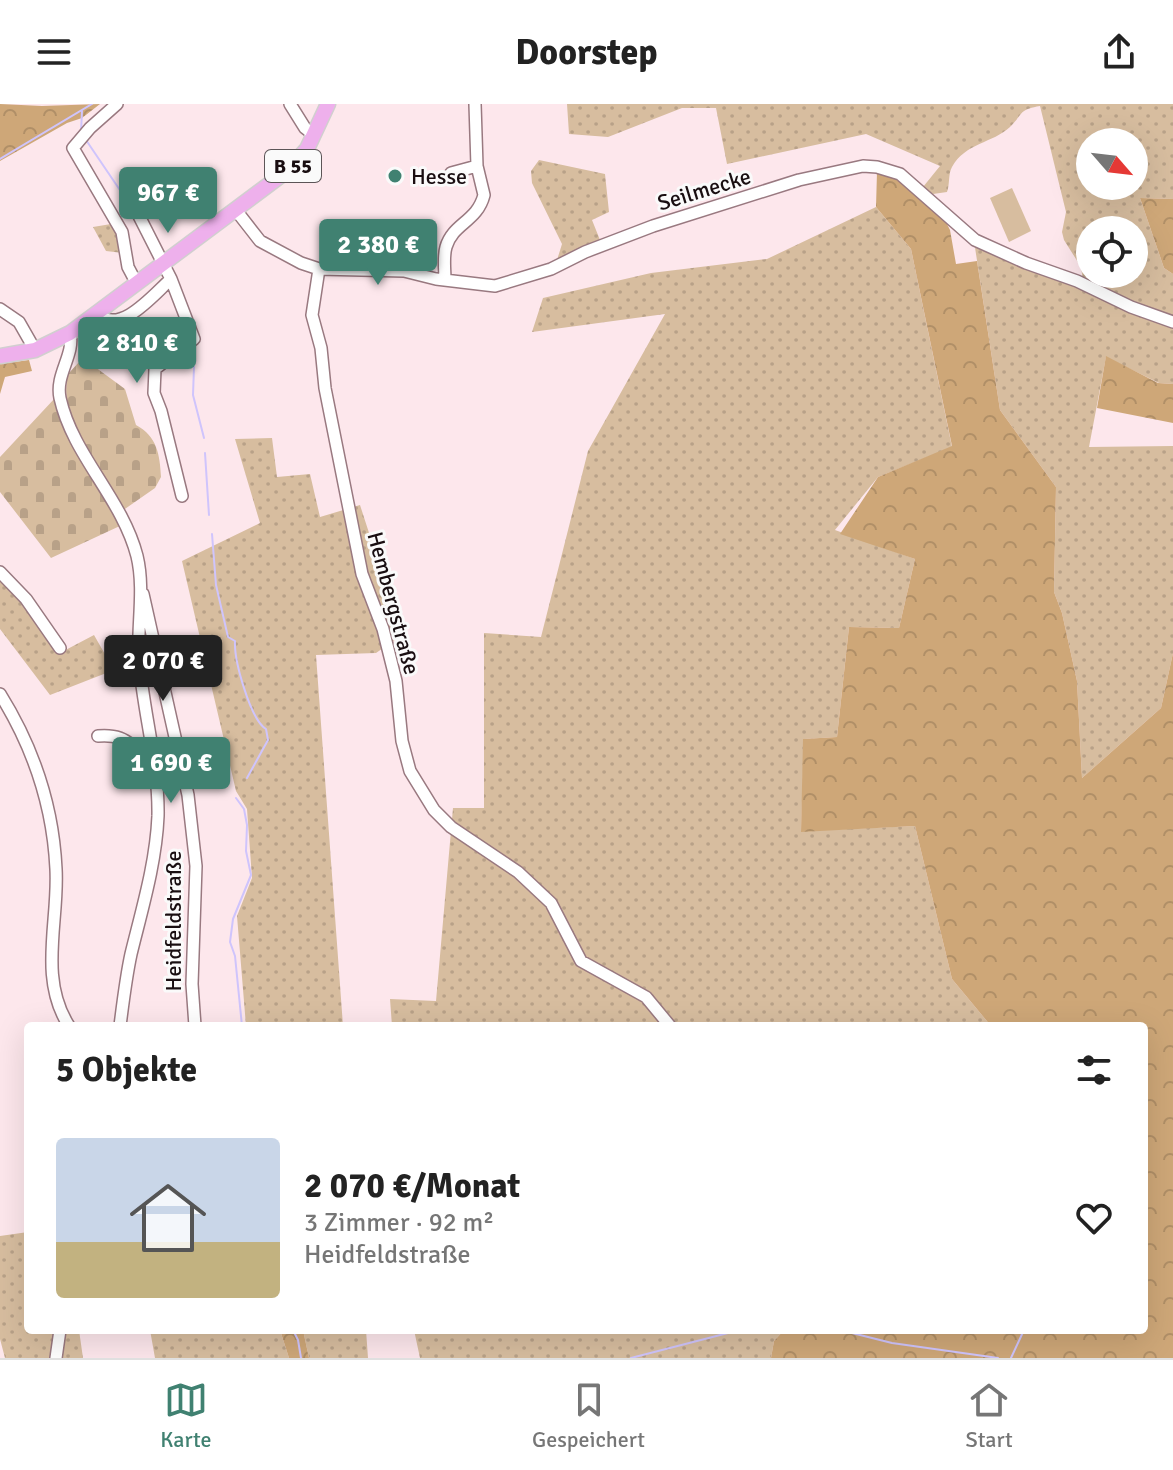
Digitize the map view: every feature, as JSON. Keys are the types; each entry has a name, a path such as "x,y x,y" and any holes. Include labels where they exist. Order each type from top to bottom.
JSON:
{"main road":[{"name":"B 55","path":"0,356 35,350 70,333 287,171 300,158 328,104"}],"street":[{"path":"117,104 73,148 120,227 128,267 137,284"},
{"path":"290,104 305,128 314,135"},
{"path":"445,280 445,249 450,237 471,219 482,202 484,189 477,166 475,104"},
{"path":"451,173 477,166"},
{"name":"Seilmecke","path":"235,209 260,241 319,269 404,271 495,286 551,269 585,252 653,226 799,180 863,166 877,167 900,174 975,240 1173,322"},
{"path":"155,199 135,208 171,279 194,339 155,369 154,393 182,496"},
{"name":"Hembergstraße","path":"319,269 312,315 321,348 325,388 362,574 383,629 396,681 402,741 410,771 434,810 451,827 518,872 545,896 581,961 646,997 667,1022"},
{"path":"98,314 107,321 119,321 171,279"},
{"path":"0,309 19,322 35,350"},
{"path":"70,333 70,350 59,381 61,398 78,443 128,527 137,559 140,669 154,754 158,814 155,849 131,957 121,1022"},
{"path":"0,572 26,599 60,648"},
{"name":"Heidfeldstraße","path":"140,582 188,795 196,866 192,984 195,1022"},
{"path":"0,694 18,726 46,794 57,890 51,976 55,997 67,1022"},
{"path":"98,736 120,736 141,752 154,754"},
{"path":"56,1358 59,1334"}],"green space":[{"path":"0,104 100,104 82,118 67,123 0,161"},
{"path":"567,104 1173,104 1173,199 1148,198 1148,128 1076,128 1076,200 1141,200 1146,216 1076,216 1076,259 1062,232 1066,212 1040,106 1025,111 1003,132 964,153 951,170 947,192 933,194 923,187 940,166 866,134 727,164 716,108 682,108 608,137 569,134"},
{"path":"539,160 605,174 609,212 592,220 600,240 557,260 562,244 532,183 531,171"},
{"path":"877,172 896,178 944,218 950,230 956,264 977,261 1000,410 1056,487 1054,592 1062,613 1077,681 1082,778 1161,708 1173,653 1173,1358 771,1358 774,1341 780,1334 1148,1334 1148,1022 988,1022 952,979 915,826 801,832 803,739 837,737 849,627 899,628 915,559 840,534 878,477 952,446 911,249 876,207"},
{"path":"1012,188 1031,231 1009,242 990,198"},
{"path":"1173,199 1173,274 1164,268 1141,200"},
{"path":"876,207 911,249 952,447 878,477 835,530 915,559 899,628 849,627 837,737 804,739 801,831 915,826 952,979 988,1022 392,1022 390,999 436,1001 453,808 484,808 484,633 541,637 588,451 665,314 532,332 543,298 651,273 767,259"},
{"path":"1148,221 1164,268 1173,274 1173,384 1159,383 1106,357 1089,447 1173,446 1173,653 1161,708 1082,778 1077,681 1062,613 1054,592 1056,487 1000,410 974,241 1076,278 1076,288 1148,288"},
{"path":"117,223 123,253 106,251 93,227"},
{"path":"1106,356 1158,383 1173,384 1173,423 1097,408"},
{"path":"29,360 32,371 5,377 0,394 0,364"},
{"path":"80,361 95,367 125,389 136,425 153,440 158,454 161,477 155,488 122,511 91,463 68,411 68,374"},
{"path":"55,398 122,525 51,558 0,492 0,457"},
{"path":"272,438 277,477 310,474 320,517 360,505 402,635 376,653 316,655 343,1022 246,1022 237,916 252,878 247,809 236,791 182,561 260,523 235,439"},
{"path":"0,579 22,601 58,654 94,635 114,670 50,695 0,629"},
{"path":"24,1233 24,1334 54,1334 51,1358 5,1358 0,1339 0,1236"},
{"path":"65,1334 80,1334 83,1358 62,1358"},
{"path":"151,1334 281,1334 289,1358 155,1358"},
{"path":"281,1334 304,1334 309,1358 289,1358"},
{"path":"304,1334 366,1334 368,1358 309,1358"},
{"path":"415,1334 780,1334 774,1341 771,1358 420,1358"}],"waterway":[{"path":"0,159 92,104"},
{"path":"81,132 82,111"},
{"path":"86,140 130,205"},
{"path":"194,367 193,395 204,438"},
{"path":"205,453 209,515"},
{"path":"212,534 216,585 228,637 235,641 244,688 254,714 266,729 268,740 247,778"},
{"path":"236,798 244,809 246,851 251,875 233,919 230,942 235,956 242,1022"},
{"path":"295,1334 301,1358"},
{"path":"631,1358 724,1334"},
{"path":"856,1334 892,1343 998,1358"},
{"path":"1011,1358 1022,1334"}],"place":[{"name":"Hesse","path":"395,176"}]}
